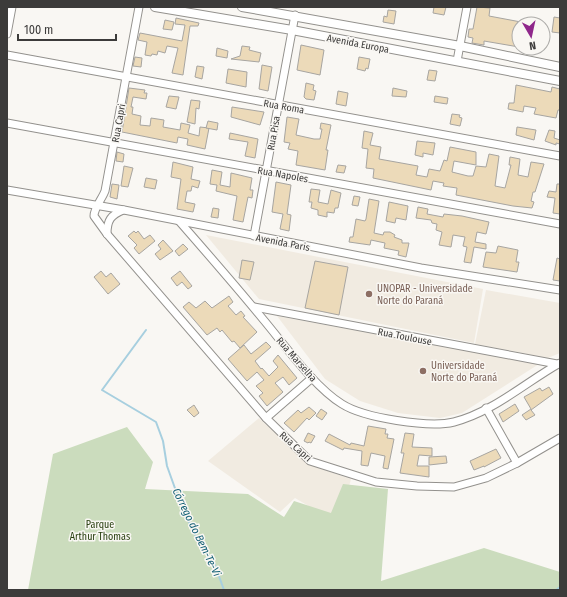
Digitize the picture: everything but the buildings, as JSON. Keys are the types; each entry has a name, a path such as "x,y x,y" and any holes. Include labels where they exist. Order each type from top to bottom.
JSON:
{"main road":[{"name":"Avenida Europa","path":"155,7 292,30 560,81"},
{"name":"Avenida Europa","path":"242,7 295,15 460,46 560,67"}],"street":[{"path":"7,34 12,7"},
{"name":"Rua Capri","path":"139,7 105,191 99,205 95,209 94,216 107,234 266,418 310,461 376,482 417,486 454,487 486,478 560,438"},
{"path":"457,61 467,7"},
{"name":"Rua Pisa","path":"254,236 295,15"},
{"name":"Rua Roma","path":"7,55 560,156"},
{"name":"Rua Napoles","path":"7,123 560,224"},
{"name":"Avenida Paris","path":"7,190 99,205 421,268 560,290"},
{"path":"107,234 108,221 111,217 124,210"},
{"name":"Rua Marselha","path":"179,221 254,307 312,378 342,405 382,418 433,425 455,422 486,408 559,364"},
{"name":"Rua Toulouse","path":"254,307 559,364"},
{"path":"266,418 312,378"},
{"path":"486,408 516,463"}],"shaded area":[{"name":"UNOPAR - Universidade Norte do Paraná","path":"206,235 483,289 474,343 259,299"},
{"path":"486,290 560,303 560,353 548,358 475,344"},
{"name":"Universidade Norte do Paraná","path":"277,316 539,364 462,413 440,418 398,413 360,401 325,379"},
{"path":"259,418 310,465 351,479 339,524 295,498 280,512 208,461"}],"green space":[{"name":"Parque Arthur Thomas","path":"127,427 153,462 145,489 248,494 284,517 294,501 331,513 343,484 388,489 381,581 484,548 560,572 560,590 28,590 53,454"}],"waterway":[{"name":"Córrego do Bem-Te-Vi","path":"146,330 102,390 156,422 163,441 167,466 181,505 199,543 213,560 224,590"},
{"path":"556,590 560,587"}],"place":[{"name":"UNOPAR - Universidade Norte do Paraná","path":"369,294"},
{"name":"Universidade Norte do Paraná","path":"423,371"}]}
